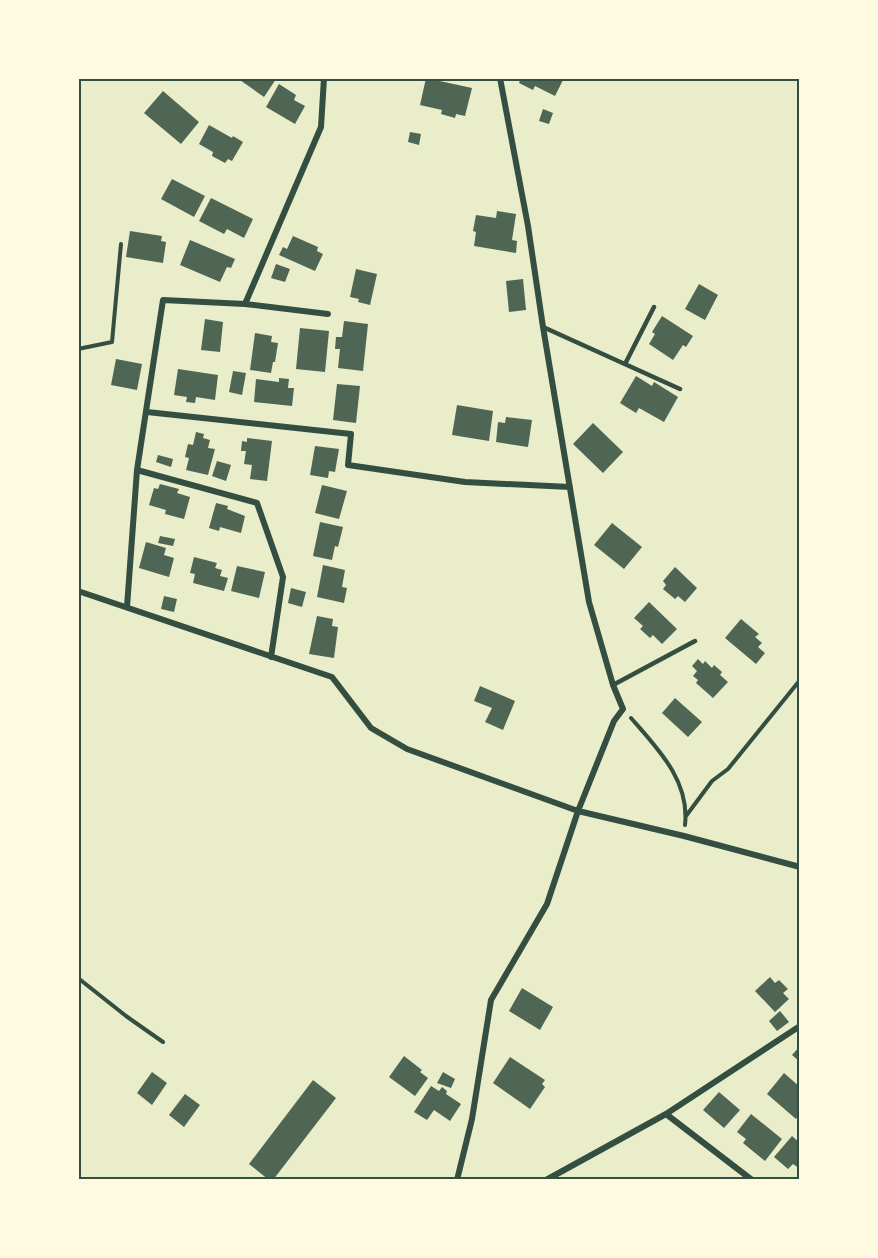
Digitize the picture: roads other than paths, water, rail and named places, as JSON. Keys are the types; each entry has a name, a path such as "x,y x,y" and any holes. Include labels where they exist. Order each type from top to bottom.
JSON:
{"street":[{"path":"245,304 321,127 324,78"},
{"path":"457,1180 472,1119 491,1000 547,904 578,811 614,721 622,709 589,602 528,226 500,78"},
{"path":"127,607 137,470 163,300 245,304 328,314"},
{"path":"147,412 351,434 348,465 465,482 570,487"},
{"path":"137,470 256,503 283,577 271,657"},
{"path":"78,591 332,677 371,728 407,749 578,811 800,867"},
{"path":"546,1180 666,1114 800,1026"},
{"path":"666,1114 752,1180"}],"lane":[{"path":"625,364 654,307"},
{"path":"543,327 680,389"},
{"path":"613,685 695,641"}]}
